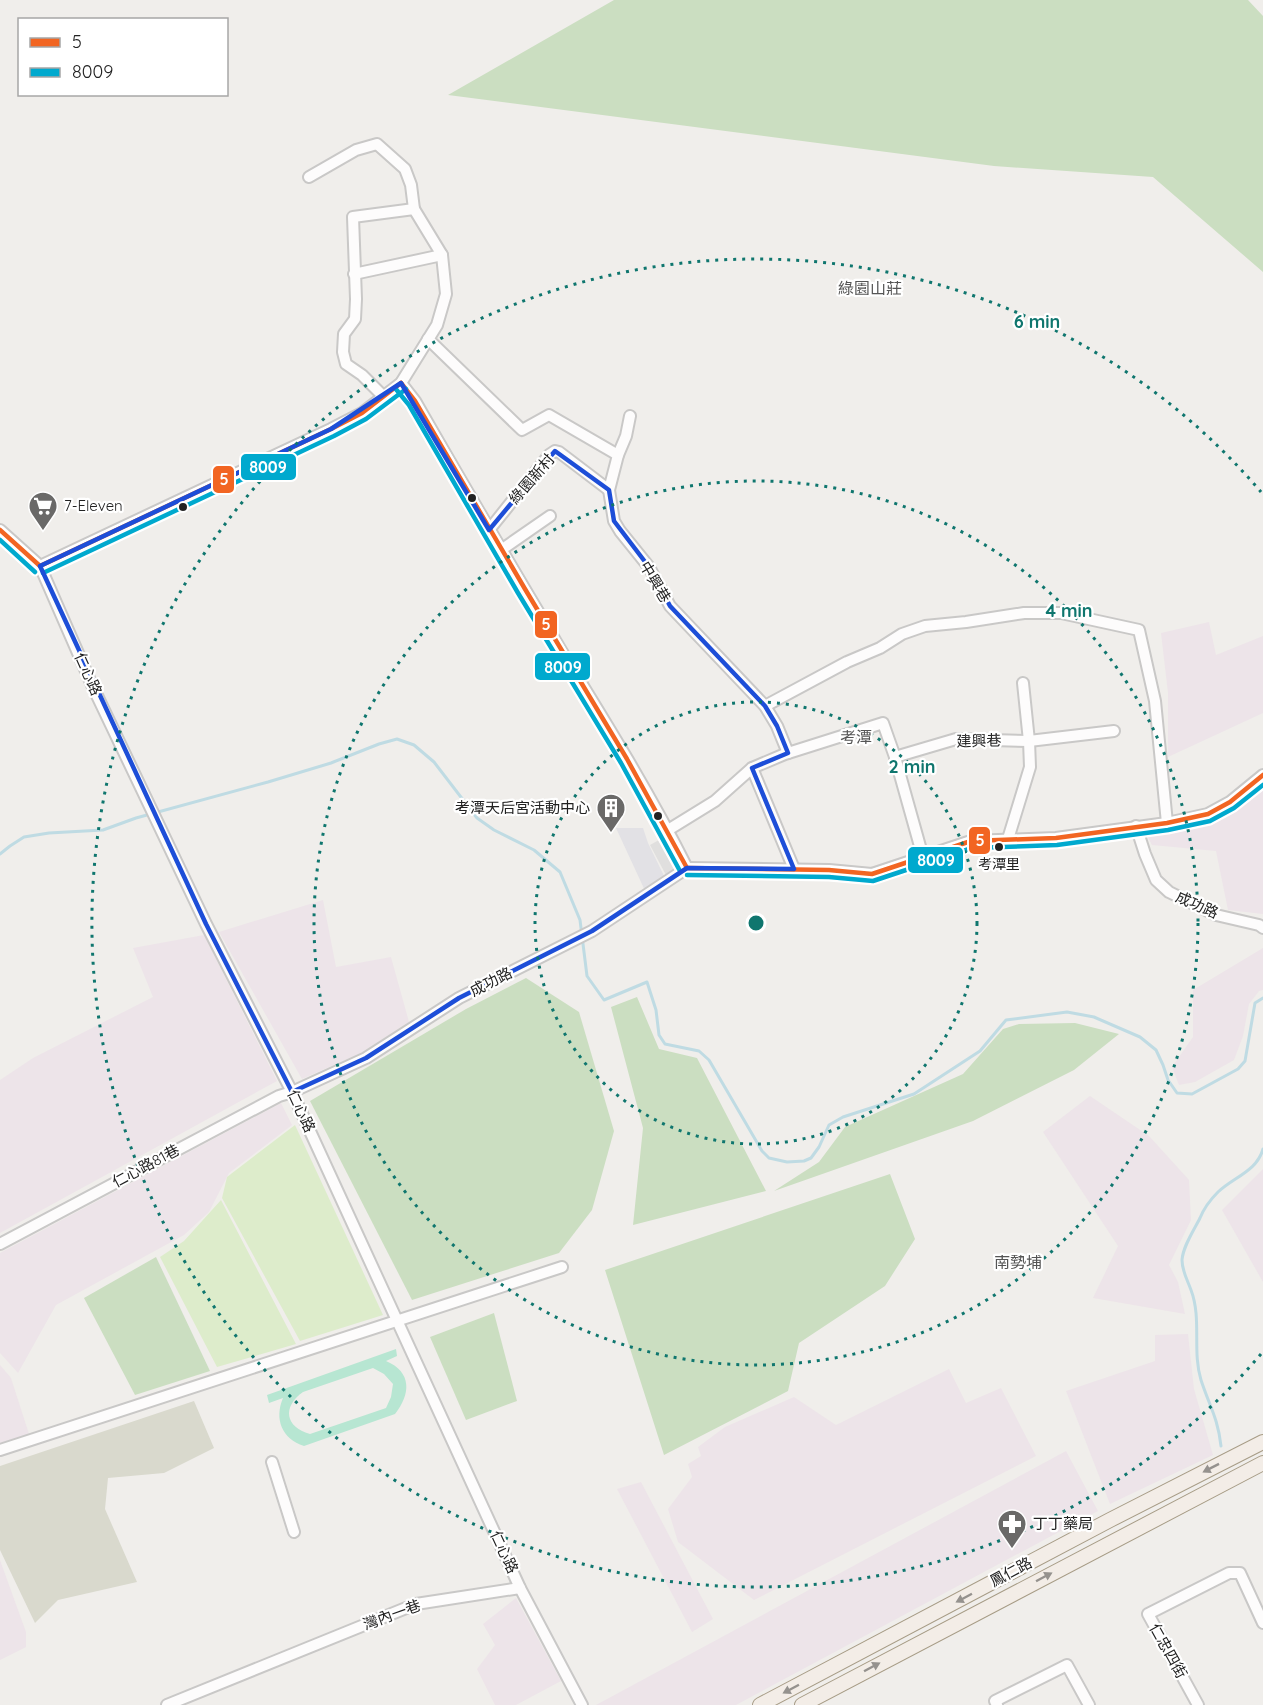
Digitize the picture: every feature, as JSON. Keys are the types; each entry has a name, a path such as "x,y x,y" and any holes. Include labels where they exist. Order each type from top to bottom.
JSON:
{"main road":[{"name":"鳳仁路","path":"760,1705 1263,1442"},
{"name":"鳳仁路","path":"802,1705 1263,1463"}],"street":[{"path":"40,566 331,429 362,413 401,383 437,325 446,294 442,255 414,208 411,186 405,169 377,144 356,150 309,177"},
{"path":"384,397 346,363 343,352 344,334 355,320 353,217 414,208"},
{"path":"354,274 442,255"},
{"path":"429,339 522,430 549,415 618,455"},
{"path":"401,383 415,401 489,530 620,746 687,868 829,870 872,874 971,841 1056,838 1167,823 1208,814 1230,802 1263,775"},
{"name":"中興巷","path":"630,416 609,490 614,521 649,567 670,606 765,706 777,726 788,753"},
{"name":"綠園新村","path":"489,530 549,455 555,451 609,490"},
{"path":"501,550 550,516"},
{"name":"仁心路","path":"0,530 40,566 92,685 206,924 292,1092 520,1588 582,1705"},
{"path":"765,706 847,662 880,648 902,634 925,626 1033,613 1061,614 1139,630 1155,701 1167,823"},
{"path":"1008,839 1030,767 1023,683"},
{"path":"668,830 715,801 752,768 788,753 883,723 895,756 923,857"},
{"name":"建興巷","path":"895,756 956,739 1029,741 1114,731"},
{"path":"752,768 794,869"},
{"name":"成功路","path":"1136,826 1156,880 1169,892 1216,915 1259,925 1263,928"},
{"name":"成功路","path":"292,1092 366,1058 459,998 592,931 687,868"},
{"name":"仁心路81巷","path":"0,1244 279,1096 292,1092"},
{"path":"0,1450 562,1267"},
{"path":"272,1462 294,1532"},
{"name":"仁忠四街","path":"1198,1705 1148,1614 1229,1573 1240,1573 1263,1623"},
{"name":"灣內一巷","path":"167,1705 416,1604 520,1588"},
{"path":"997,1705 995,1701 1067,1665 1089,1705"}],"highlighted area":[{"path":"401,383 489,530 555,451 609,490 614,521 649,567 670,606 765,706 777,726 788,753 752,768 794,869 687,868 592,931 459,998 366,1058 292,1092 206,924 40,566 331,429"}],"shaded area":[{"path":"1209,622 1216,655 1263,636 1263,713 1168,757 1168,693 1161,633"},
{"path":"1263,788 1263,914 1228,910 1216,851 1152,845 1145,832 1208,824"},
{"path":"616,828 643,828 667,882 647,895"},
{"path":"668,835 681,860 678,870 667,877 650,845"},
{"path":"323,900 336,967 391,957 409,1022 359,1054 302,1079 219,932"},
{"path":"204,935 277,1081 0,1233 0,1080 33,1058 153,997 133,948"},
{"path":"1263,948 1263,990 1259,991 1249,1004 1243,1036 1234,1060 1195,1082 1179,1085 1172,1067 1193,1037 1193,990"},
{"path":"1090,1096 1149,1136 1189,1180 1191,1220 1169,1265 1178,1282 1185,1314 1093,1298 1118,1246 1043,1132"},
{"path":"281,1103 292,1125 229,1173 209,1212 184,1235 56,1305 18,1373 0,1353 0,1253"},
{"path":"1263,1169 1263,1282 1222,1210"},
{"path":"1188,1334 1194,1389 1213,1455 1110,1504 1066,1391 1155,1361 1155,1335"},
{"path":"0,1365 11,1378 29,1434 0,1443"},
{"path":"949,1369 966,1403 1001,1388 1036,1456 754,1600 678,1542 668,1509 692,1477 688,1464 701,1456 698,1447 725,1427 794,1397 836,1425"},
{"path":"194,1401 214,1448 164,1473 108,1478 105,1509 137,1582 58,1600 35,1623 0,1550 0,1466"},
{"path":"1066,1451 1098,1511 736,1705 596,1705"},
{"path":"641,1482 713,1619 692,1632 617,1489"},
{"path":"0,1560 26,1632 26,1647 0,1660"},
{"path":"516,1598 561,1681 516,1705 495,1705 477,1669 495,1645 483,1624"}],"green space":[{"path":"614,0 1248,0 1263,16 1263,272 1153,177 994,166 448,95"},
{"path":"526,978 579,1012 614,1131 592,1210 559,1253 412,1300 310,1101 466,1009"},
{"path":"637,997 659,1049 697,1058 766,1191 633,1225 643,1128 611,1007"},
{"path":"1075,1023 1119,1034 1074,1070 973,1121 774,1191 819,1162 845,1127 963,1074 1003,1029 1019,1024"},
{"path":"295,1125 383,1315 300,1341 222,1198 227,1177"},
{"path":"890,1174 915,1239 885,1286 799,1343 788,1391 664,1455 605,1270"},
{"path":"221,1200 296,1344 217,1367 160,1257 184,1241"},
{"path":"156,1257 210,1371 135,1395 84,1298"},
{"path":"494,1313 517,1401 466,1420 430,1337"},
{"path":"396,1349 397,1356 386,1361 401,1371 406,1384 404,1399 395,1414 304,1446 290,1438 282,1427 279,1413 283,1398 269,1403 267,1395","holes":["373,1368 384,1374 393,1384 386,1408 310,1434 295,1427 291,1422 289,1410 296,1398 303,1392"]}],"waterway":[{"path":"0,854 24,837 103,830 136,818 331,763 397,739 414,745 434,762 477,818 494,830 534,850 560,872 580,920 587,976 604,1000 647,982 656,1010 659,1035 665,1044 699,1051 709,1060 762,1151 769,1158 787,1162 804,1161 811,1158 829,1125 843,1117 914,1094 980,1051 1006,1020 1067,1012 1094,1017 1140,1037 1156,1050 1168,1080 1177,1093 1192,1094 1238,1069 1245,1061 1255,1003 1263,998"},
{"path":"1221,1446 1215,1419 1198,1369 1196,1312 1182,1260 1187,1244 1208,1204 1218,1192 1256,1163 1263,1149"}],"transit line":[{"name":"5","path":"401,383 415,401 627,759 687,868"},
{"name":"5","path":"40,566 331,429 362,413 401,383"},
{"name":"8009","path":"395,388 409,405 518,593 621,763 680,871"},
{"name":"8009","path":"43,573 334,436 366,419 406,389"},
{"name":"5","path":"0,530 40,566"},
{"name":"8009","path":"0,540 35,572"},
{"name":"5","path":"687,868 829,870 872,874 971,841 1056,838 1167,823 1208,814 1230,802 1263,775"},
{"name":"8009","path":"687,875 829,877 873,881 972,848 1057,845 1168,830 1210,821 1234,808 1263,785"}],"place":[{"name":"7-Eleven","path":"43,532"},
{"name":"考潭天后宮活動中心","path":"611,834"},
{"name":"考潭里","path":"999,847"},
{"name":"丁丁藥局","path":"1012,1550"}],"district":[{"name":"綠園山莊","path":"870,288"},
{"name":"考潭","path":"856,737"},
{"name":"南勢埔","path":"1018,1262"}]}
